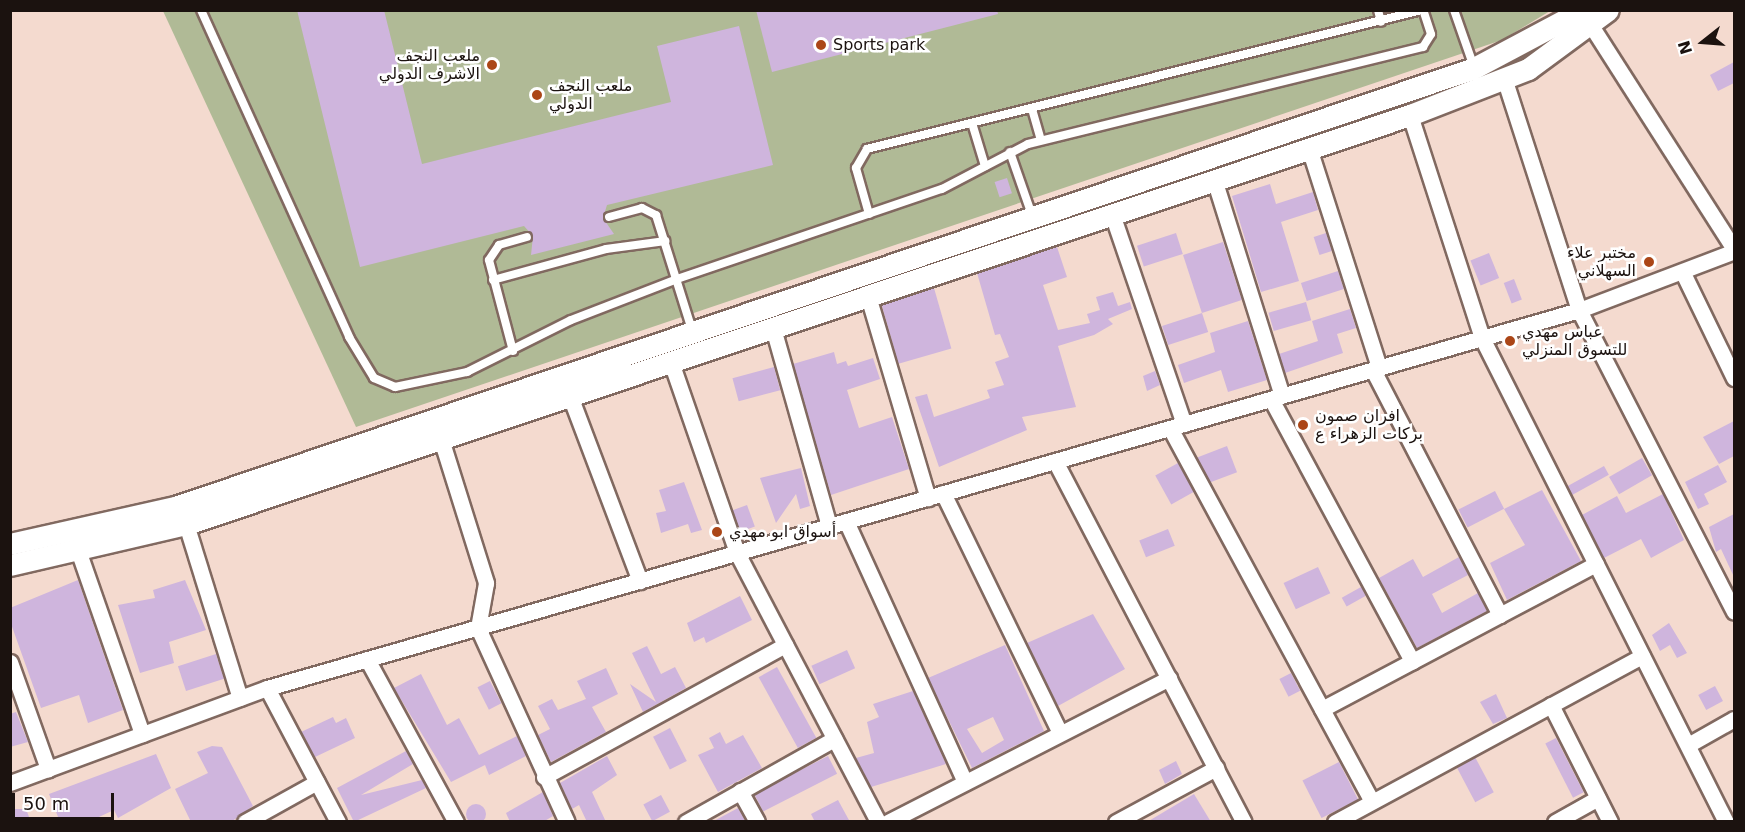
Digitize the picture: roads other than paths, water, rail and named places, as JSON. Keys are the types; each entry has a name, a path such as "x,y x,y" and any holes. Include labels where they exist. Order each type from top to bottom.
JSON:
{"street":[{"path":"10,544 178,506 692,330 1474,68 1608,10"},
{"path":"10,565 186,524 1410,115 1504,81 1587,19"},
{"path":"10,783 267,688 1579,310 1683,273 1734,250 1587,19"},
{"path":"1504,81 1579,310 1734,608"},
{"path":"1410,115 1482,338 1726,822"},
{"path":"1309,148 1376,369 1500,615"},
{"path":"1214,179 1277,397 1412,662"},
{"path":"1112,214 1177,426 1322,709 1372,801"},
{"path":"1683,273 1734,378"},
{"path":"868,296 935,496 1060,733"},
{"path":"773,328 829,526"},
{"path":"671,362 737,553 878,822"},
{"path":"570,396 640,581"},
{"path":"441,439 486,583 478,628 544,777 567,822"},
{"path":"1055,461 1244,822"},
{"path":"846,521 965,782"},
{"path":"186,524 240,698"},
{"path":"78,550 142,734"},
{"path":"1322,709 1596,564"},
{"path":"544,777 785,645"},
{"path":"1335,822 1642,656"},
{"path":"367,659 456,822"},
{"path":"10,662 48,769"},
{"path":"888,822 1169,678"},
{"path":"267,688 338,822"},
{"path":"1551,705 1610,822"},
{"path":"1688,745 1734,719"},
{"path":"686,822 834,739"},
{"path":"1116,822 1216,768"},
{"path":"245,822 317,782"},
{"path":"740,791 756,822"},
{"path":"1555,822 1598,798"}],"lane":[{"path":"201,10 349,337 374,378 395,387 437,380 513,351 571,320 676,279 869,214 942,189 1010,152 1041,140 1423,47 1431,34 1422,10 862,152 856,168 869,214"},
{"path":"1378,10 1381,22"},
{"path":"1454,10 1474,68"},
{"path":"1032,109 1041,140"},
{"path":"972,123 985,165"},
{"path":"1010,152 1033,216"},
{"path":"609,217 652,211 665,240 692,330"},
{"path":"513,351 489,260 494,249 527,237"},
{"path":"493,280 606,249 665,240"}],"place":[{"name":"Sports park","path":"821,45"},
{"name":"ملعب النجف الاشرف الدولي","path":"492,65"},
{"name":"ملعب النجف الدولي","path":"537,95"},
{"name":"مختبر علاء السهلاني","path":"1649,262"},
{"name":"عباس مهدي للتسوق المنزلي","path":"1510,341"},
{"name":"افران صمون بركات الزهراء ع","path":"1303,425"},
{"name":"أسواق ابو مهدي","path":"717,532"}]}
